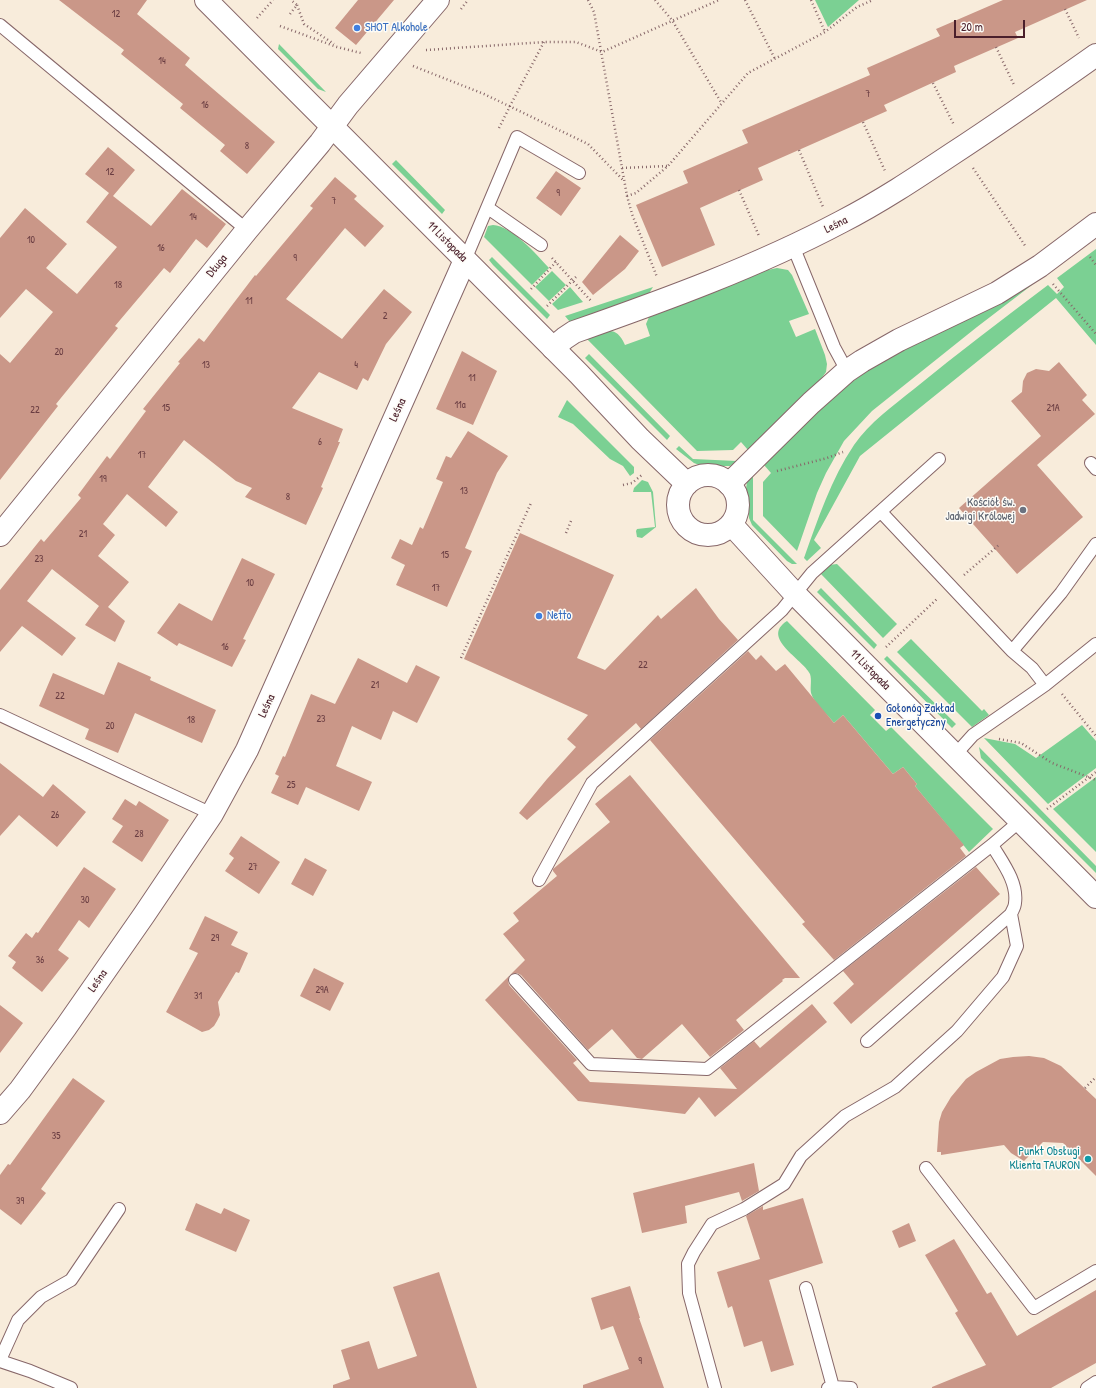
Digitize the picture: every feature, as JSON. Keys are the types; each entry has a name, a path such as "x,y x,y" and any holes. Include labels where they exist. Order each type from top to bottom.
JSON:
{"street":[{"name":"11 Listopada","path":"206,0 553,348 640,439 687,484"},
{"name":"Długa","path":"0,535 348,105 438,0"},
{"name":"Leśna","path":"553,348 564,338 574,332 662,301 742,269 793,246 832,227 898,190 1024,106 1088,48"},
{"path":"729,484 811,403 847,371 899,340 997,293 1040,266 1096,224"},
{"name":"Leśna","path":"0,1113 20,1090 66,1027 144,915 212,814 247,750 465,260"},
{"path":"713,476 722,479 729,484 734,491 738,508 731,524 723,531 709,535 694,532 686,526 680,516 677,505 680,493 687,484 694,478 713,476"},
{"name":"11 Listopada","path":"731,524 796,595 1096,898"}],"lane":[{"path":"0,25 247,230"},
{"path":"465,260 517,137 579,173"},
{"path":"488,208 541,245"},
{"path":"793,246 834,347 847,371"},
{"path":"539,880 592,783 782,610 796,595 812,573 939,459"},
{"path":"881,512 1012,651 1048,683"},
{"path":"1012,651 1061,593 1096,544"},
{"path":"954,755 973,735 1048,683 1096,644"},
{"path":"0,715 212,814"},
{"path":"515,980 591,1064 707,1069 992,846 1020,821"},
{"path":"867,1041 1011,914 1015,903 1015,892 1011,877 992,846"},
{"path":"715,1388 689,1293 688,1264 694,1252 712,1224 744,1209 784,1184 801,1156 840,1120 895,1087 957,1031 1003,977 1017,946 1011,914"},
{"path":"926,1168 1034,1308 1096,1271"},
{"path":"71,1388 0,1361 18,1320 41,1297 71,1280 119,1209"},
{"path":"806,1288 830,1387 851,1388"},
{"path":"1087,1388 1096,1382"}],"path":[{"path":"257,18 273,0"},
{"path":"291,0 297,6 304,24 337,47"},
{"path":"588,0 594,12 602,52 627,196 632,214 658,280"},
{"path":"655,0 672,20 722,104"},
{"path":"426,50 545,42 576,42 602,52 719,0"},
{"path":"745,0 775,59"},
{"path":"811,0 826,32"},
{"path":"627,196 636,193 668,166 748,73 826,32 857,7 873,0"},
{"path":"290,14 297,6"},
{"path":"1065,10 1088,48"},
{"path":"280,26 337,47 387,60"},
{"path":"508,159 500,143 500,128 510,106 545,42"},
{"path":"996,48 1003,64"},
{"path":"413,66 510,106 588,144 624,181"},
{"path":"934,82 975,172 1029,251"},
{"path":"863,122 885,171"},
{"path":"798,150 832,227"},
{"path":"622,168 668,166"},
{"path":"740,190 759,236"},
{"path":"541,245 592,302"},
{"path":"531,289 556,262"},
{"path":"548,306 577,276"},
{"path":"1049,278 1096,334"},
{"path":"770,473 843,452"},
{"path":"623,485 632,483 645,472"},
{"path":"461,658 531,503"},
{"path":"566,533 571,520"},
{"path":"1048,683 1096,736"},
{"path":"973,735 1020,743 1052,763 1096,780"},
{"path":"1046,809 1096,772"},
{"path":"1085,1088 1096,1077"}],"green space":[{"path":"815,0 859,0 828,27"},
{"path":"279,44 326,92 318,89 278,49"},
{"path":"396,160 445,210 442,214 392,164"},
{"path":"493,225 508,230 516,235 549,268 532,285 484,237 488,226"},
{"path":"1096,249 1096,345 1056,298 860,456 814,540 821,548 807,561 804,558 832,485 854,445 867,429 890,408 947,362 1048,285 1057,294 1064,287 1057,278"},
{"path":"492,257 550,315 547,319 493,265 489,260"},
{"path":"777,268 788,270 792,275 809,314 789,321 796,337 815,329 825,355 827,364 826,372 821,379 748,450 741,442 733,450 697,451 587,339 609,331 617,334 625,345 650,336 646,324 649,317 763,271"},
{"path":"552,271 566,285 549,301 535,287"},
{"path":"1041,278 872,411 844,441 826,473 817,493 797,551 763,516 763,482 771,473 764,465 837,393 875,365 915,344 990,309"},
{"path":"570,287 583,302 558,310 552,304"},
{"path":"653,287 648,295 644,297 570,322 565,316"},
{"path":"589,354 670,436 667,440 585,358"},
{"path":"567,400 634,467 634,473 630,476 623,466 610,459 573,424 558,417"},
{"path":"679,446 693,459 737,461 730,466 702,466 694,463 676,449"},
{"path":"753,476 753,520 797,564 792,564 787,561 752,525 749,518 746,489 747,482"},
{"path":"642,480 648,482 653,492 656,527 642,538 637,537 637,529 655,527 651,492 633,492 634,488"},
{"path":"837,564 897,624 883,638 820,573 829,565"},
{"path":"821,588 877,645 874,649 817,592"},
{"path":"787,621 875,710 870,715 886,731 891,727 993,829 969,852 915,786 917,784 903,767 893,774 843,715 834,723 818,705 811,693 810,674 786,648 778,634 780,628"},
{"path":"911,639 982,711 984,709 989,715 972,727 897,652"},
{"path":"887,656 956,724 952,728 884,659"},
{"path":"1082,725 1096,741 1096,768 1048,804 984,738 1015,744 1036,758"},
{"path":"979,747 1096,866 1096,873 981,758"},
{"path":"1096,777 1096,852 1053,809"}],"building":[{"path":"59,0 147,0 137,14 190,58 185,65 275,142 247,174 220,151 225,145 180,108 183,104 121,54 124,50"},
{"path":"358,0 394,0 356,45 335,28"},
{"path":"1003,0 1087,0 1015,32 1018,38 954,66 956,72 884,105 887,111 758,168 763,180 700,208 715,245 662,267 636,205 688,183 683,171 748,143 742,130 870,75 867,68 940,36 936,29"},
{"path":"108,147 135,170 113,196 151,226 182,189 226,224 207,248 196,239 170,273 164,268 115,326 118,328 56,404 58,406 0,480 0,354 10,363 53,312 26,289 0,318 0,238 25,208 67,244 46,268 77,294 117,247 86,222 109,193 85,174"},
{"path":"556,171 581,188 561,216 536,198"},
{"path":"335,177 357,196 354,199 384,226 365,247 345,228 286,299 342,339 384,289 412,312 386,344 368,381 363,378 357,390 319,372 292,408 343,429 338,442 340,442 321,487 323,488 306,525 245,497 252,488 236,481 184,440 148,487 178,512 166,527 127,494 103,524 115,535 98,556 129,582 108,607 125,621 115,642 85,625 99,606 52,569 27,601 76,638 62,656 22,626 0,652 0,590 41,539 44,542 81,498 78,495 107,456 110,459 146,411 143,409 180,363 178,362 199,338 204,342 255,275 256,276 313,208 310,206"},
{"path":"620,235 639,251 625,269 593,295 582,282"},
{"path":"462,351 497,371 473,425 436,409"},
{"path":"1059,362 1087,395 1082,400 1095,414 1037,465 1083,517 1017,574 959,508 1041,436 1011,401 1022,392 1023,381 1027,373 1036,369 1049,371"},
{"path":"468,431 508,456 497,473 465,548 472,551 447,607 396,585 405,565 391,558 400,539 412,545 420,527 423,529 443,482 436,479 446,456 451,458"},
{"path":"520,533 614,575 577,658 605,670 658,615 661,619 696,588 719,619 738,640 641,729 636,723 527,820 519,813 576,747 567,739 588,715 464,659"},
{"path":"242,558 275,574 243,639 246,640 232,667 179,643 177,646 157,633 179,603 212,621"},
{"path":"748,651 756,660 761,655 776,671 785,664 834,723 843,715 893,774 903,767 917,784 915,786 964,845 960,848 966,856 834,960 802,924 805,922 650,740"},
{"path":"358,658 407,683 416,665 440,677 417,723 393,711 381,740 352,726 336,766 372,782 359,811 306,787 298,805 271,793 279,776 275,774 283,756 285,757 311,694 335,704"},
{"path":"118,662 151,677 150,680 216,710 202,743 135,713 118,753 85,739 89,729 39,706 53,673 104,695"},
{"path":"0,763 43,797 53,784 86,812 57,847 19,815 0,836"},
{"path":"630,775 800,978 785,978 736,1020 744,1030 710,1057 682,1024 642,1059 637,1058 612,1029 588,1050 521,975 517,973 511,974 525,960 503,934 519,921 513,913 557,876 553,869 610,822 595,804"},
{"path":"125,799 136,806 139,801 169,820 142,862 112,842 123,826 112,819"},
{"path":"241,836 280,862 259,894 225,871 234,858 229,854"},
{"path":"305,858 327,870 313,896 291,884"},
{"path":"84,867 116,889 89,928 79,920 58,950 69,958 42,992 12,968 16,962 8,956 26,933 32,938 36,932 38,933"},
{"path":"976,867 1000,894 851,1024 833,1003 854,984 843,971"},
{"path":"205,916 238,932 231,945 248,953 239,973 236,972 218,1002 220,1015 217,1021 209,1030 202,1032 166,1012 198,953 189,949"},
{"path":"314,968 344,983 330,1011 300,996"},
{"path":"509,976 509,985 577,1060 573,1063 590,1082 737,1089 720,1068 754,1041 760,1048 812,1004 827,1022 715,1117 699,1097 685,1114 578,1101 485,1000"},
{"path":"0,1005 23,1023 0,1053"},
{"path":"1029,1056 1044,1058 1061,1066 1096,1099 1096,1176 1063,1143 1043,1142 1024,1161 1011,1153 1004,1145 941,1155 941,1152 937,1152 939,1122 942,1112 951,1097 966,1079 1000,1059"},
{"path":"73,1078 105,1101 41,1189 46,1193 21,1225 0,1209 0,1175 8,1164 10,1165"},
{"path":"754,1163 759,1191 742,1201 739,1192 685,1206 687,1223 642,1233 633,1193"},
{"path":"803,1198 823,1263 769,1280 794,1365 771,1372 762,1341 744,1347 732,1306 728,1308 717,1272 760,1259 746,1216 763,1206 763,1210"},
{"path":"196,1203 221,1214 224,1208 250,1220 236,1252 185,1230"},
{"path":"909,1223 916,1241 899,1248 892,1231"},
{"path":"954,1239 987,1294 991,1292 1017,1336 1096,1290 1096,1363 1051,1388 932,1388 986,1365 955,1313 958,1311 925,1255"},
{"path":"439,1272 477,1388 333,1388 333,1385 350,1379 341,1350 369,1341 378,1369 417,1356 393,1287"},
{"path":"630,1286 639,1318 664,1388 583,1388 583,1385 629,1369 613,1326 601,1330 591,1298"}],"place":[{"name":"SHOT Alkohole","path":"357,28"},
{"name":"Kościół św. Jadwigi Królowej","path":"1023,510"},
{"name":"Netto","path":"539,616"},
{"name":"Gołonóg Zakład Energetyczny","path":"878,716"},
{"name":"Punkt Obsługi Klienta TAURON","path":"1088,1159"}]}
